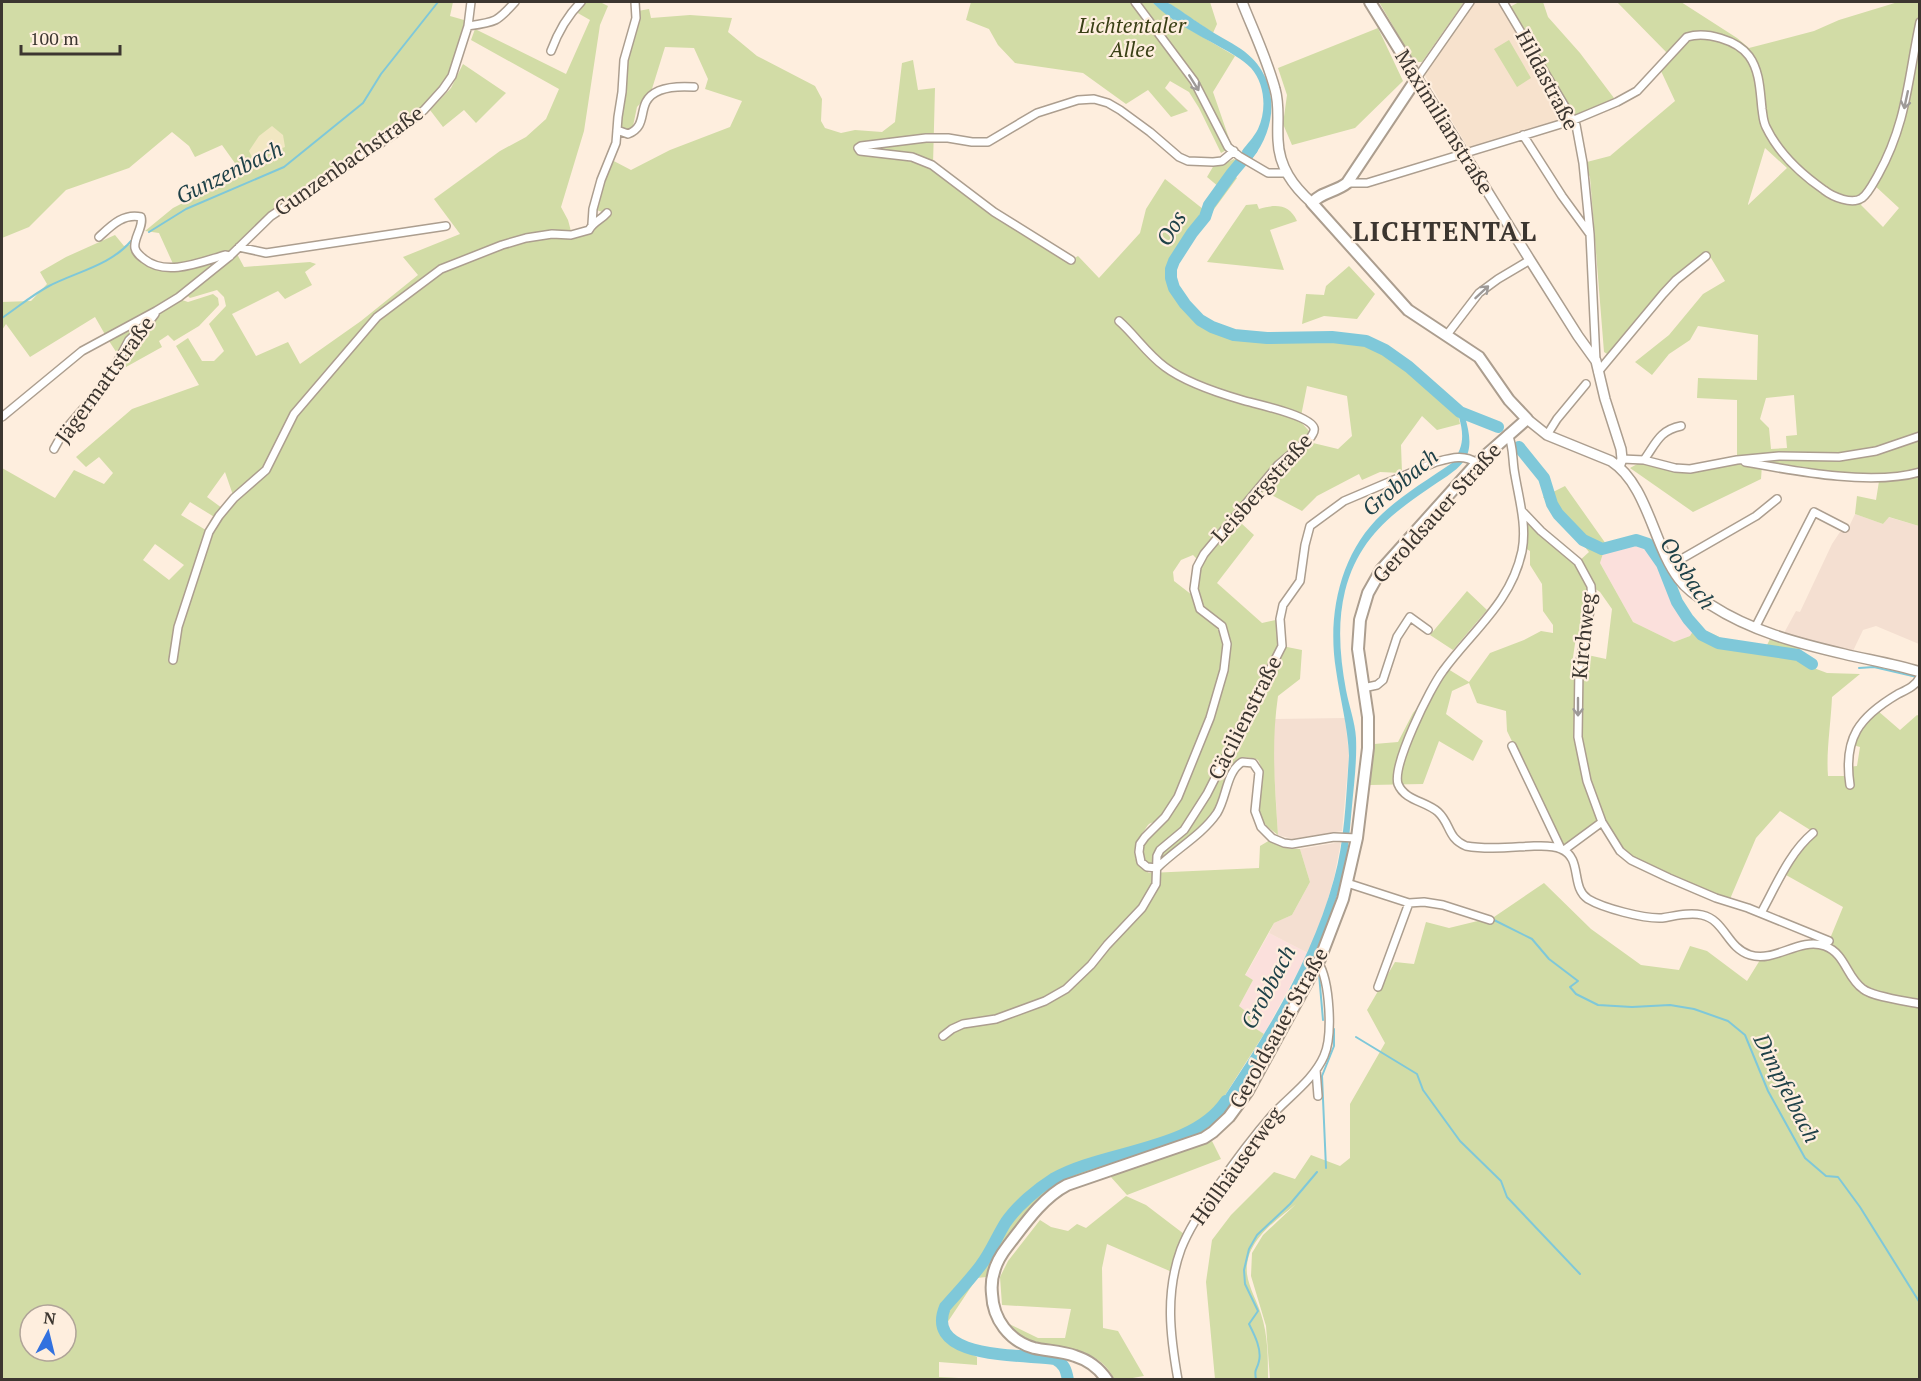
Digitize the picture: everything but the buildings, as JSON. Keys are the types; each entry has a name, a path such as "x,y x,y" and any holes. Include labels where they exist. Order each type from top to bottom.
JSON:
{"main road":[{"path":"1242,2 1275,87 1279,108 1278,140 1281,159 1286,173 1297,189 1408,310 1479,357 1501,390 1527,419 1547,435 1621,463 1636,489 1678,578 1696,596 1727,615 1784,639 1920,672"},
{"name":"Maximilianstraße","path":"1370,2 1530,260 1596,361 1621,449 1621,463"},
{"path":"1312,203 1317,198 1347,183 1417,78"},
{"name":"Geroldsauer Straße","path":"1107,1380 1096,1367 1083,1359 1033,1347 1019,1342 1007,1332 992,1300 992,1280 998,1260 1045,1201 1059,1189 1195,1142 1213,1132 1248,1092 1318,962 1333,930 1347,883 1368,748 1368,717 1358,658 1362,611 1372,585 1381,570 1477,463 1527,419"}],"street":[{"name":"Gunzenbachstraße","path":"2,417 82,351 178,297 230,256 271,216 399,131 424,110 452,76 468,26 471,2"},
{"path":"468,26 501,18 515,2"},
{"path":"551,51 570,13 581,2"},
{"path":"173,660 178,627 209,532 234,498 266,470 294,414 377,317 441,269 502,245 552,234 571,235 589,230 601,180 616,143 624,60 636,18 635,2"},
{"path":"1135,2 1194,81 1225,141 1236,154 1268,173 1286,173"},
{"path":"1417,78 1470,2"},
{"name":"Hildastraße","path":"1503,2 1574,120 1583,163 1590,234 1596,361"},
{"path":"1347,183 1367,183 1574,120 1637,91 1687,37 1696,34 1741,47 1749,57 1758,76 1765,125 1789,160 1813,183 1828,193 1855,201 1863,198 1894,142 1905,108 1920,22"},
{"path":"617,130 628,134 634,132 643,116 646,102 654,93 677,86 694,87"},
{"path":"1071,260 994,212 932,165 912,157 860,151 858,148 926,138 988,142 1037,113 1078,100 1094,99 1120,110 1179,157 1213,162 1222,161 1236,154"},
{"path":"1523,135 1562,196 1590,234"},
{"path":"592,224 600,221 607,213"},
{"path":"99,237 120,219 135,216 141,217 142,221 134,246 138,254 148,263 164,267 187,266 225,255 230,256"},
{"name":"Gunzenbachstraße","path":"239,247 266,253 446,226"},
{"path":"1598,372 1676,280 1706,256"},
{"path":"1446,336 1479,293 1530,260"},
{"name":"Jägermattstraße","path":"54,449 64,430 107,381 129,340 152,318 156,311"},
{"name":"Leisbergstraße","path":"1119,321 1165,367 1209,389 1292,414 1314,427 1311,437 1278,465 1260,485 1204,554 1197,567 1194,589 1200,609 1222,626 1227,644 1224,670 1210,718 1178,797 1165,818 1140,844 1138,852 1141,862 1146,867 1157,868"},
{"path":"1547,435 1557,419 1587,384"},
{"path":"1644,460 1664,432 1681,426"},
{"path":"1508,434 1522,511 1522,552 1511,584 1496,609 1442,672 1402,754 1397,780 1407,795 1438,812 1450,835 1461,844 1471,847 1550,846 1563,850"},
{"path":"1621,463 1644,460 1675,468 1690,469 1737,460 1779,456 1839,457 1877,451 1920,436"},
{"name":"Cäcilienstraße","path":"944,1036 963,1024 996,1019 1045,1001 1066,989 1142,909 1156,884 1157,856 1160,850 1184,831 1207,794 1282,646 1281,612 1283,604 1300,581 1310,526 1344,501 1436,462 1467,457 1477,463"},
{"path":"1737,460 1835,475 1881,477 1920,472"},
{"path":"1671,565 1756,516 1777,499"},
{"name":"Kirchweg","path":"1522,511 1540,531 1568,552 1585,572 1591,586 1592,600 1579,667 1578,737 1587,781 1602,822 1620,851 1631,860 1716,898 1761,913 1829,941"},
{"path":"1755,628 1814,512 1845,528"},
{"path":"1363,688 1377,685 1383,680 1397,638 1410,617 1428,630"},
{"path":"1850,785 1847,755 1859,725 1877,706 1918,680"},
{"path":"1512,746 1563,850 1574,862 1580,891 1591,900 1642,917 1705,915 1719,924 1737,948 1751,955 1768,956 1805,944 1824,946 1840,957 1854,981 1867,992 1920,1004"},
{"path":"1157,868 1209,823 1221,807 1233,771 1242,762 1253,764 1259,772 1255,811 1261,827 1272,838 1292,844 1341,836 1353,838"},
{"path":"1563,850 1602,822"},
{"path":"1761,913 1792,858 1813,833"},
{"path":"1347,883 1408,903 1424,902 1443,905 1490,920"},
{"path":"1378,987 1408,903"},
{"name":"Höllhäuserweg","path":"1178,1380 1171,1338 1170,1300 1174,1274 1186,1237 1198,1214 1255,1136 1316,1070 1327,1048 1330,1030 1324,975 1318,962"},
{"name":"Höllhäuserweg","path":"1316,1070 1318,1096"}],"shaded area":[{"path":"1470,2 1503,2 1574,120 1470,151 1422,71"},
{"path":"1855,514 1883,524 1888,517 1919,526 1919,644 1876,626 1863,630 1853,651 1784,633 1796,611 1800,612 1832,544 1840,532 1848,529"},
{"path":"1638,536 1651,541 1673,578 1682,606 1696,626 1690,636 1674,642 1633,622 1600,563 1606,544"},
{"path":"1345,718 1349,756 1342,831 1293,839 1278,835 1273,752 1275,719"},
{"path":"1341,842 1323,916 1308,953 1269,933 1274,923 1292,915 1310,882 1300,849"},
{"path":"1269,933 1308,953 1264,1034 1250,1025 1239,1006 1253,980 1245,976"}],"green space":[{"path":"2,2 453,2 450,16 464,20 467,31 452,76 424,110 271,216 230,256 210,260 214,269 179,297 107,338 95,317 30,357 6,324 2,330 2,302 31,301 47,284 40,272 66,257 115,235 124,246 131,244 140,256 149,262 174,266 159,233 145,231 173,208 242,173 222,145 195,157 189,146 172,132 129,168 66,190 29,227 2,238"},
{"path":"585,2 600,2 608,6 600,25 584,131 561,207 572,235 589,230 606,213 593,209 610,159 631,170 670,150 730,127 742,101 705,89 708,79 694,48 665,47 651,92 637,107 633,126 628,131 618,129 624,60 638,11 649,9 651,18 690,15 732,18 728,32 757,56 815,86 822,99 821,121 825,128 841,133 855,130 882,132 895,122 902,63 913,60 918,90 935,88 933,165 952,181 1071,260 1078,256 1099,278 1140,233 1146,209 1165,179 1203,209 1219,187 1207,177 1214,165 1222,165 1234,159 1237,162 1230,172 1237,178 1175,265 1174,279 1185,301 1211,324 1234,333 1365,338 1388,347 1427,377 1458,414 1460,424 1437,430 1422,416 1401,445 1402,473 1380,472 1362,480 1359,474 1317,496 1302,511 1264,491 1241,523 1254,535 1217,583 1262,623 1280,619 1282,646 1302,650 1300,679 1278,696 1274,749 1278,835 1263,822 1260,815 1263,777 1258,760 1245,758 1232,766 1215,810 1193,834 1160,861 1161,853 1187,822 1158,848 1153,865 1145,862 1144,844 1163,820 1152,823 1139,838 1135,855 1138,864 1149,873 1259,868 1260,846 1270,840 1285,848 1300,849 1310,882 1292,915 1274,923 1245,975 1253,980 1239,1006 1253,1017 1250,1025 1264,1034 1214,1110 1222,1115 1197,1137 1055,1186 1033,1207 994,1254 986,1277 977,1278 947,1323 944,1340 977,1357 977,1365 939,1362 939,1377 958,1379 2,1380 2,468 55,498 74,470 104,484 113,473 99,457 86,467 76,457 132,409 199,385 176,346 188,338 202,361 214,361 224,351 209,324 226,306 224,297 217,290 190,298 187,295 237,254 244,267 310,262 316,264 305,272 312,285 285,299 278,291 232,314 256,356 288,342 300,364 361,321 418,275 403,257 460,234 434,199 500,151 526,137 546,119 559,89 471,40 475,29 566,74 590,20 576,12","holes":["1307,386 1347,396 1352,436 1338,449 1313,443 1309,431 1300,421","225,472 234,498 209,532 181,515 190,502 216,518 222,508 207,497","155,544 184,565 169,580 143,560","1193,555 1198,560 1192,595 1174,581 1173,572 1181,560"]},
{"name":"Lichtentaler Allee","path":"971,2 1152,2 1172,19 1235,56 1213,92 1232,147 1221,153 1189,92 1170,81 1165,88 1188,111 1171,117 1148,90 1126,104 1083,73 1015,63 998,45 989,29 966,20"},
{"path":"1167,2 1210,2 1217,24 1213,33"},
{"path":"1379,2 1464,2 1422,62 1414,62"},
{"path":"1519,2 1543,2 1548,17 1580,53 1617,102 1574,120 1508,8"},
{"path":"1617,2 1681,2 1749,48 1814,31 1839,20 1898,2 1919,2 1909,75 1885,169 1904,120 1911,92 1919,36 1919,526 1889,517 1883,524 1855,514 1857,496 1876,500 1880,475 1833,473 1762,465 1761,479 1693,512 1630,468 1641,462 1675,468 1737,460 1737,400 1697,398 1698,378 1757,380 1758,335 1698,326 1690,340 1669,354 1652,375 1635,362 1669,335 1703,294 1725,281 1711,258 1706,257 1681,270 1609,355 1604,352 1590,177 1583,163 1610,156 1675,101 1661,71 1669,55","holes":["1765,148 1787,168 1748,205 1748,204","1873,184 1899,208 1883,227 1861,205","1794,395 1797,435 1786,436 1787,448 1771,449 1769,428 1760,419 1766,398"]},
{"path":"1378,28 1403,81 1355,128 1292,145 1283,124 1287,95 1278,68"},
{"path":"1509,40 1531,78 1517,87 1494,49"},
{"path":"463,64 506,93 476,123 464,110 443,127 430,110 451,88"},
{"path":"1257,204 1259,209 1271,206 1286,208 1297,221 1270,230 1284,270 1207,262 1246,205"},
{"path":"1349,266 1375,294 1357,319 1324,316 1302,324 1306,294 1324,295 1326,286"},
{"path":"213,294 218,298 219,305 199,326 174,341 168,335 159,341 162,347 126,367 109,341 182,300 188,302"},
{"path":"1565,486 1606,544 1600,563 1633,622 1674,642 1690,636 1696,626 1732,643 1766,647 1771,637 1798,646 1806,665 1827,673 1860,674 1832,697 1828,776 1848,776 1848,767 1857,766 1860,747 1853,745 1861,725 1878,711 1900,730 1917,715 1919,716 1919,1379 1270,1379 1266,1326 1251,1276 1252,1253 1263,1235 1296,1204 1262,1234 1250,1252 1247,1263 1248,1279 1265,1330 1268,1379 1215,1379 1206,1282 1212,1240 1231,1215 1274,1172 1295,1179 1311,1155 1340,1166 1350,1158 1350,1104 1385,1043 1367,1010 1395,962 1414,964 1426,922 1449,928 1494,917 1544,883 1591,929 1641,965 1679,970 1690,946 1707,951 1747,981 1760,960 1815,939 1829,941 1843,907 1786,875 1815,833 1780,811 1756,838 1730,899 1692,888 1631,860 1600,821 1563,846 1507,731 1506,711 1477,703 1469,683 1452,691 1446,714 1483,741 1473,761 1439,741 1423,784 1370,785 1374,744 1398,742 1413,713 1448,669 1469,682 1490,653 1541,631 1553,633 1553,625 1543,611 1542,584 1530,565 1530,551 1523,547 1522,524 1530,520 1578,562 1589,552 1543,497","holes":["1591,586 1600,592 1612,609 1606,659 1583,654 1580,676 1582,719 1576,734 1575,681 1577,669 1572,664 1576,637 1584,631"]},
{"path":"1467,591 1487,610 1453,650 1430,635"},
{"path":"1212,1141 1221,1159 1127,1195 1110,1176"},
{"path":"1126,1196 1146,1205 1184,1234 1172,1272 1107,1244 1102,1268 1103,1328 1118,1331 1144,1376 1114,1379 1104,1365 1090,1355 1026,1340 1014,1333 1005,1322 1038,1338 1065,1338 1071,1309 1002,1305 1000,1277 1008,1261 1040,1220 1051,1227 1068,1231 1077,1224 1086,1228"}],"sand":[{"path":"272,126 283,135 285,147 253,159 249,151 259,136"}],"water":[{"path":"1164,1 1173,6 1241,49 1263,72 1269,86 1271,116 1261,145 1252,159 1242,151 1256,132 1263,114 1262,89 1256,74 1240,59 1175,21 1152,2"},
{"path":"1459,417 1465,417 1469,434 1469,451 1464,461 1452,473 1387,520 1366,544 1351,573 1342,603 1340,628 1342,665 1356,738 1355,772 1345,865 1324,931 1305,973 1255,1066 1222,1115 1213,1110 1239,1074 1287,994 1314,938 1338,864 1349,756 1334,649 1333,628 1340,586 1356,547 1382,514 1407,493 1452,463 1459,452 1462,441"}],"waterway":[{"name":"Gunzenbach","path":"149,232 186,209 284,167 363,103 381,74 438,2"},
{"name":"Oos","path":"1252,149 1209,205 1205,217 1174,261 1171,278 1174,288 1185,304 1200,320 1234,335 1267,338 1332,337 1366,341 1385,350 1409,367 1460,412 1498,427"},
{"name":"Gunzenbach","path":"2,318 49,286 114,256 131,241"},
{"name":"Oosbach","path":"1519,447 1544,478 1552,504 1558,514 1583,540 1602,549 1636,540 1648,544 1662,564 1677,602 1702,635 1718,643 1798,655 1812,664"},
{"name":"Oosbach","path":"1859,668 1874,667 1917,677"},
{"name":"Dimpfelbach","path":"1494,920 1532,939 1549,959 1578,981 1570,987 1576,994 1598,1005 1632,1007 1670,1005 1694,1009 1728,1021 1745,1035 1768,1091 1805,1158 1826,1176 1838,1177 1860,1207 1920,1303"},
{"path":"1319,974 1323,1020"},
{"path":"1326,1168 1322,1076 1334,1046 1334,1029"},
{"path":"1356,1037 1417,1074 1423,1090 1460,1141 1501,1181 1507,1197 1580,1274"},
{"name":"Grobbach","path":"1068,1380 1064,1367 1055,1359 1002,1355 963,1346 949,1337 942,1325 945,1307 981,1265 1011,1216 1040,1188 1073,1169 1146,1148 1192,1130 1211,1118 1226,1101"},
{"path":"1256,1380 1259,1352 1249,1324 1258,1311 1245,1284 1244,1270 1249,1249 1257,1235 1290,1204 1317,1172"}],"district":[{"name":"LICHTENTAL","path":"1445,232"}]}
